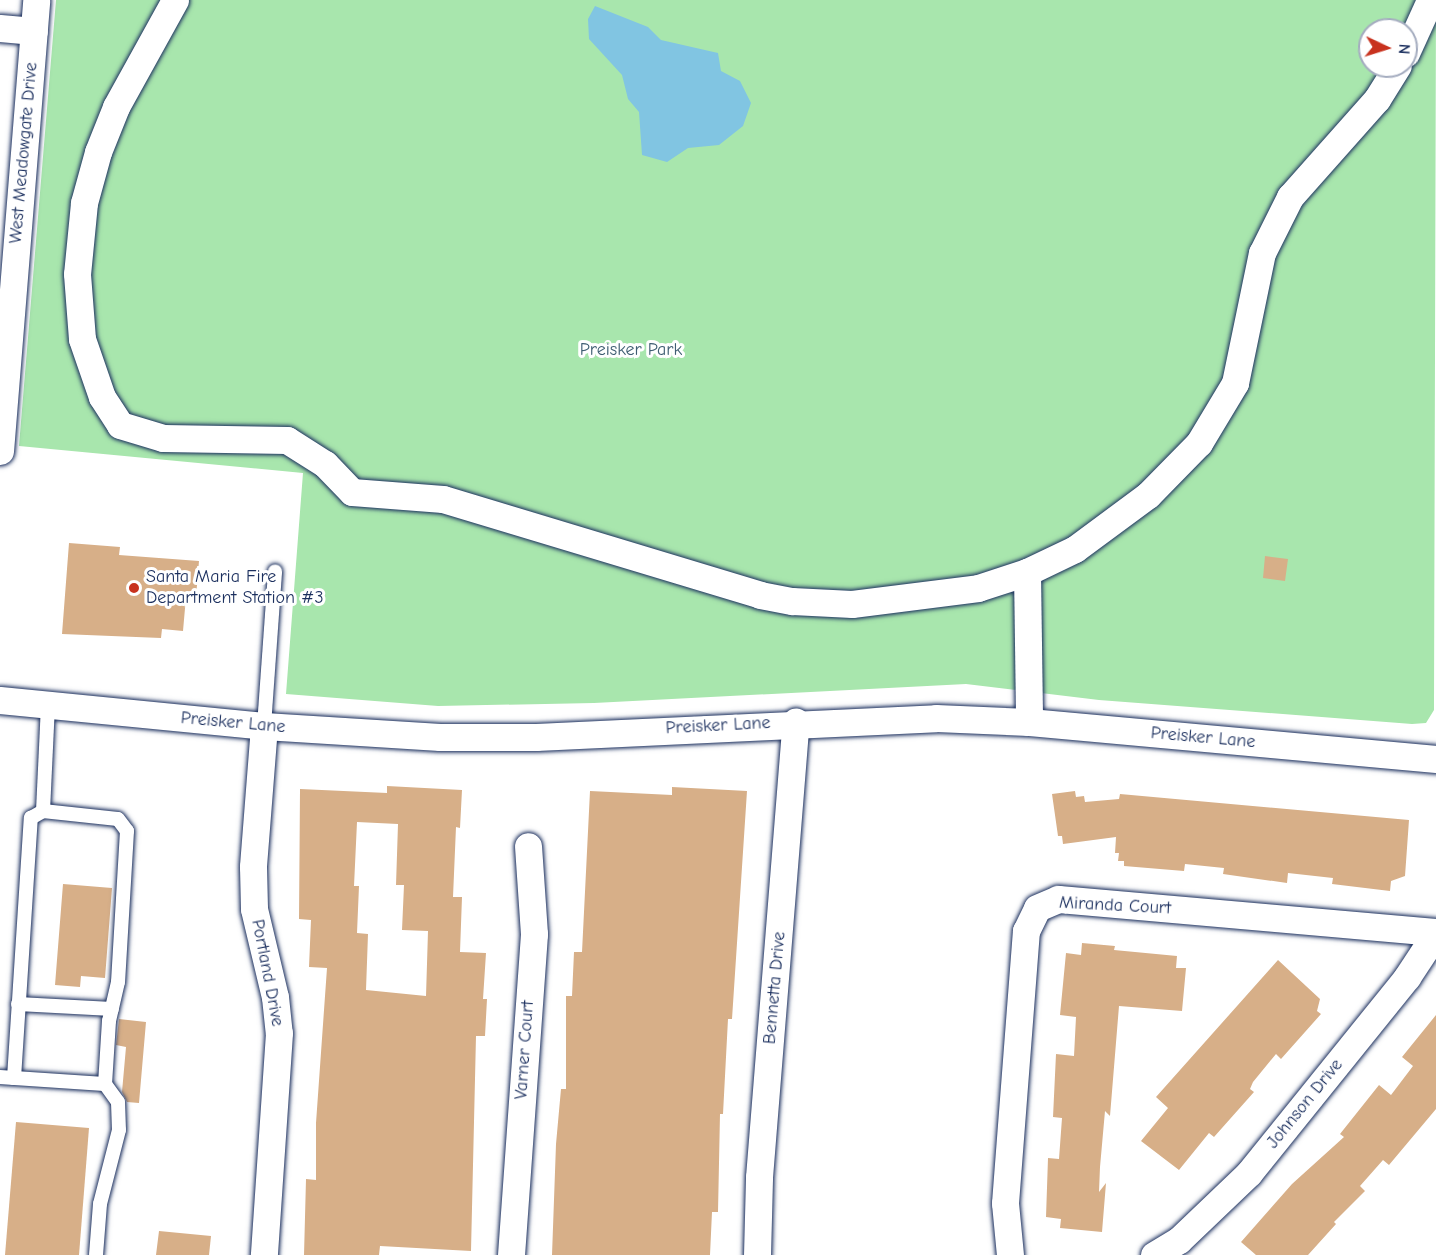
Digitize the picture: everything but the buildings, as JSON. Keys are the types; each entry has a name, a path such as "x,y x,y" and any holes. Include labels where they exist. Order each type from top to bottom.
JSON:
{"street":[{"name":"West Meadowgate Drive","path":"0,451 7,270 36,0"},
{"path":"175,0 116,107 98,152 84,204 77,274 82,339 102,397 120,425 163,438 287,440 325,464 352,492 443,499 760,595 792,601 852,604 978,588 1027,572 1075,549 1148,495 1199,443 1235,383 1262,253 1290,197 1377,99 1390,78"},
{"path":"1418,26 1430,0"},
{"path":"0,28 34,31"},
{"path":"1027,572 1029,722"},
{"name":"Preisker Lane","path":"0,700 264,726 440,737 536,737 796,722 936,718 1029,722 1436,759"},
{"name":"Bennetta Drive","path":"757,1255 759,1177 796,722"},
{"name":"Portland Drive","path":"264,726 253,867 254,909 275,997 279,1033 264,1255"},
{"name":"Varner Court","path":"511,1255 534,934 528,846"},
{"name":"Miranda Court","path":"1010,1255 1006,1180 1026,931 1037,908 1058,899 1436,932"},
{"name":"Johnson Drive","path":"1154,1255 1179,1240 1249,1173 1407,978 1436,932"}],"lane":[{"path":"264,726 275,571"},
{"path":"43,811 48,705"},
{"path":"96,1255 100,1204 119,1130 118,1102 105,1084 112,1009 118,982 127,831 118,819 43,811 31,818 18,1004 7,1078 105,1084"},
{"path":"18,1004 112,1009"}],"green space":[{"name":"Preisker Park","path":"56,0 1436,0 1434,710 1426,723 1412,724 1099,700 966,684 594,703 438,706 286,694 303,473 19,446"}],"water":[{"path":"595,6 648,27 661,40 718,53 721,71 740,81 751,103 743,126 719,145 688,148 667,162 642,155 639,112 628,99 622,75 589,39 588,19"}],"place":[{"name":"Santa Maria Fire Department Station #3","path":"134,588"}]}
